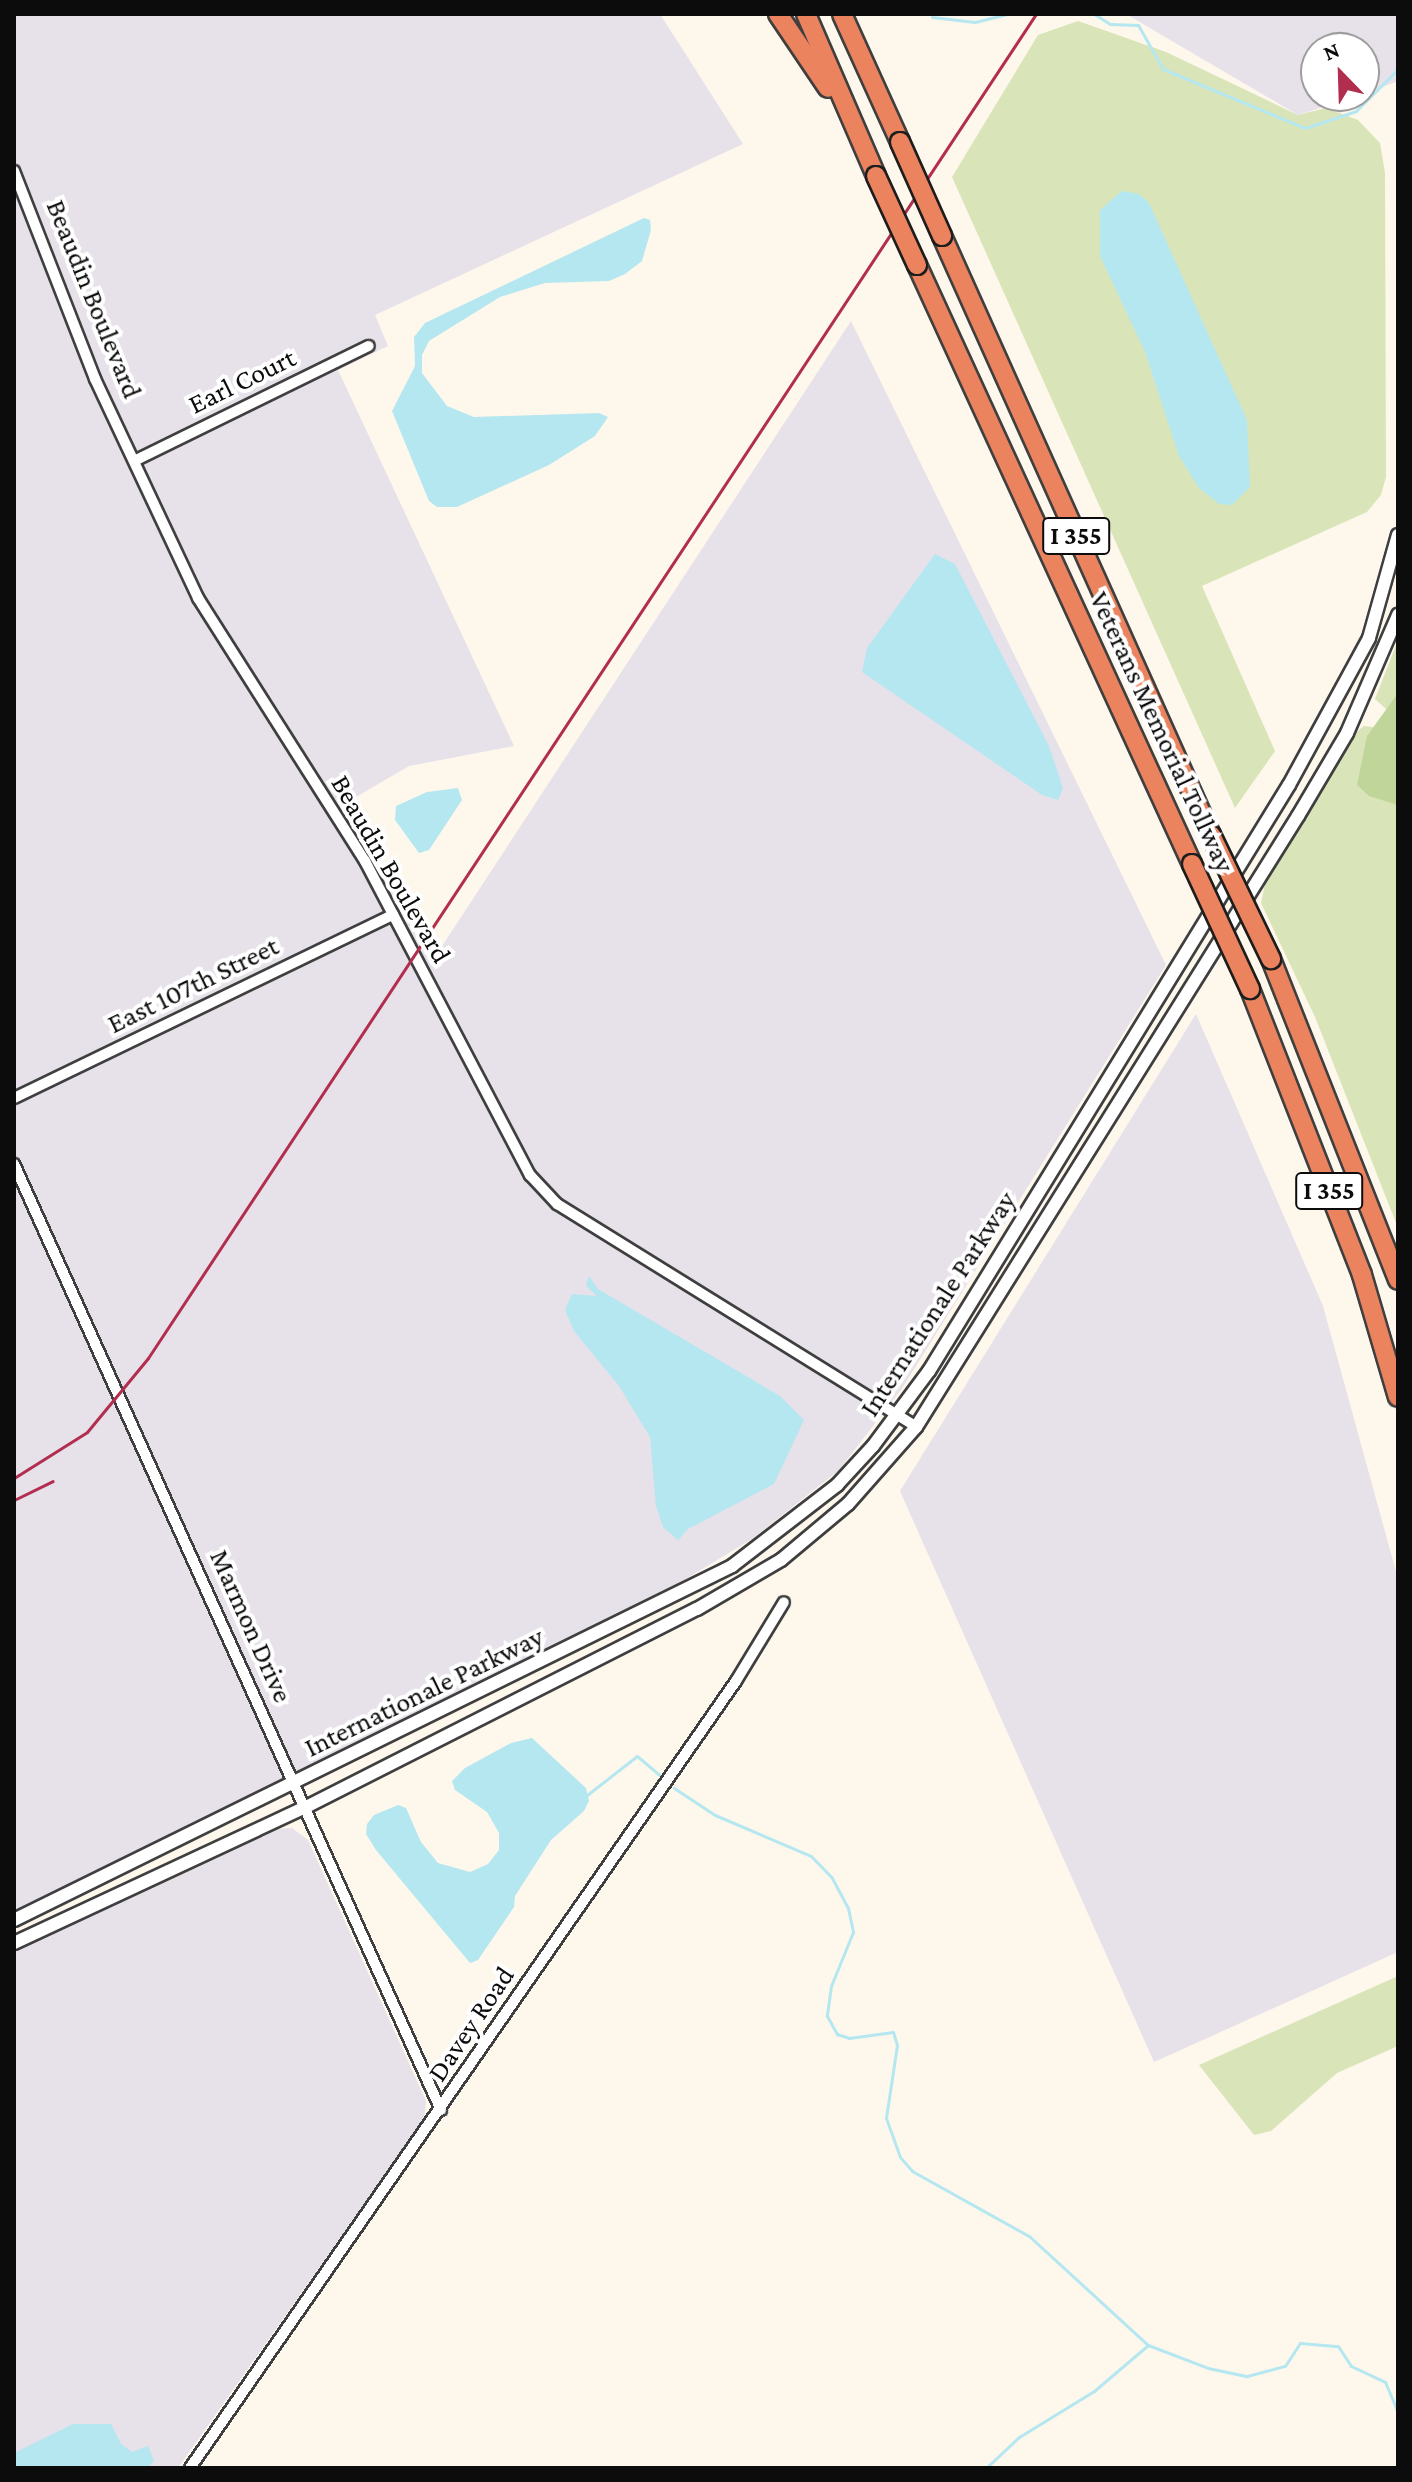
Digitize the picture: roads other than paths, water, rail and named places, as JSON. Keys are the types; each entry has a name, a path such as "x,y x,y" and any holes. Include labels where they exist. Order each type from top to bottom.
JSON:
{"highway":[{"path":"778,14 849,119"},
{"name":"Veterans Memorial Tollway","path":"806,14 849,119 1250,989 1362,1275 1398,1397"},
{"name":"Veterans Memorial Tollway","path":"842,14 1211,835 1271,959 1398,1280"}],"street":[{"name":"Beaudin Boulevard","path":"14,171 95,379 136,460 198,598 365,861 530,1175 557,1204 899,1412 916,1427"},
{"name":"Earl Court","path":"136,460 369,346"},
{"name":"Internationale Parkway","path":"14,1920 732,1566 837,1485 899,1412 929,1371 1342,695 1369,638 1398,535"},
{"name":"Internationale Parkway","path":"14,1943 306,1807 697,1609 781,1560 848,1504 916,1427 1342,743 1398,615"},
{"name":"East 107th Street","path":"14,1098 393,915"},
{"name":"Marmon Drive","path":"14,1164 441,2110"},
{"name":"Davey Road","path":"190,2468 744,1669 784,1602"}],"water":[{"path":"1122,191 1139,194 1149,203 1247,420 1250,487 1232,505 1219,504 1199,488 1179,456 1145,352 1100,256 1100,210"},
{"path":"644,218 650,220 651,230 642,261 625,274 609,281 545,283 500,297 429,341 422,355 422,373 447,406 474,417 599,413 608,417 595,436 549,465 457,507 437,507 429,501 392,411 415,366 414,337 425,323"},
{"path":"935,554 955,564 1049,746 1063,788 1058,800 1042,795 862,672 867,648"},
{"path":"458,788 462,800 429,850 419,853 395,820 396,806 427,792"},
{"path":"589,1276 598,1289 780,1396 804,1420 774,1484 688,1529 678,1540 663,1527 656,1506 650,1437 619,1386 574,1331 565,1310 572,1294 597,1296 586,1286"},
{"path":"532,1738 586,1788 589,1801 584,1811 551,1840 515,1896 514,1907 478,1960 470,1963 376,1850 366,1834 367,1824 374,1815 398,1805 406,1808 421,1842 438,1863 470,1872 488,1864 499,1850 499,1833 487,1812 455,1790 452,1781 465,1768 511,1743"},
{"path":"73,2424 111,2424 121,2444 132,2452 148,2446 154,2461 148,2468 14,2468 14,2453"}],"waterway":[{"path":"932,17 975,22 1006,14"},
{"path":"1094,14 1110,24 1138,25 1163,69 1305,128 1356,111 1398,69"},
{"path":"587,1795 637,1756 660,1775"},
{"path":"674,1788 715,1815 811,1856 832,1878 848,1908 853,1932 831,1986 827,2016 837,2034 849,2038 893,2032 897,2045 886,2118 900,2157 912,2171 1029,2236 1148,2345 1208,2368 1247,2376 1285,2366 1300,2343 1338,2346 1351,2366 1385,2382 1398,2412"},
{"path":"986,2468 1019,2437 1094,2391 1148,2345"}],"railway":[{"path":"14,1478 87,1432 148,1358 1036,14"},
{"path":"14,1500 53,1481"}]}
